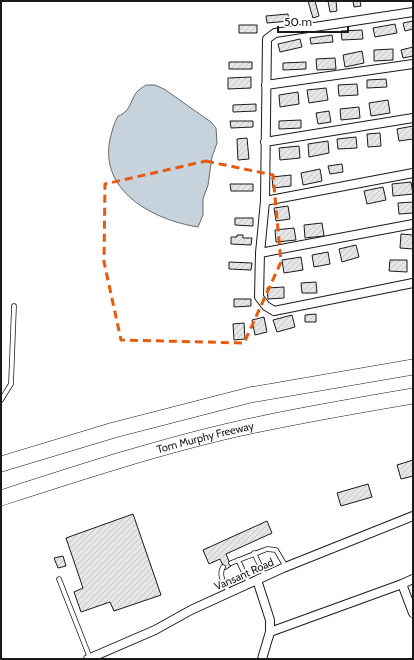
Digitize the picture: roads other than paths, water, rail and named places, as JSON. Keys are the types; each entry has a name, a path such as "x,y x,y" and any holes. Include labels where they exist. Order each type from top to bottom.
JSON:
{"highway":[{"path":"1,464 114,430 250,395 413,367"},
{"name":"Tom Murphy Freeway","path":"1,498 77,473 236,429 413,396"}],"street":[{"path":"413,12 275,33 267,39 265,201 260,253 259,297 266,306 274,311 413,283"},
{"path":"266,85 413,64"},
{"path":"265,142 413,118"},
{"path":"265,201 413,173"},
{"path":"260,253 413,224"},
{"name":"Vansant Road","path":"89,659 155,630 191,610 286,567 413,516"},
{"path":"270,632 413,579"},
{"path":"257,580 270,620 270,632 262,659"},
{"path":"402,584 413,613"}],"lane":[{"path":"1,400 11,384 14,306"},
{"path":"231,563 267,549 276,550 286,567"},
{"path":"254,553 266,576"},
{"path":"238,560 249,584"},
{"path":"223,567 220,572 230,592"},
{"path":"60,579 89,659"}]}
